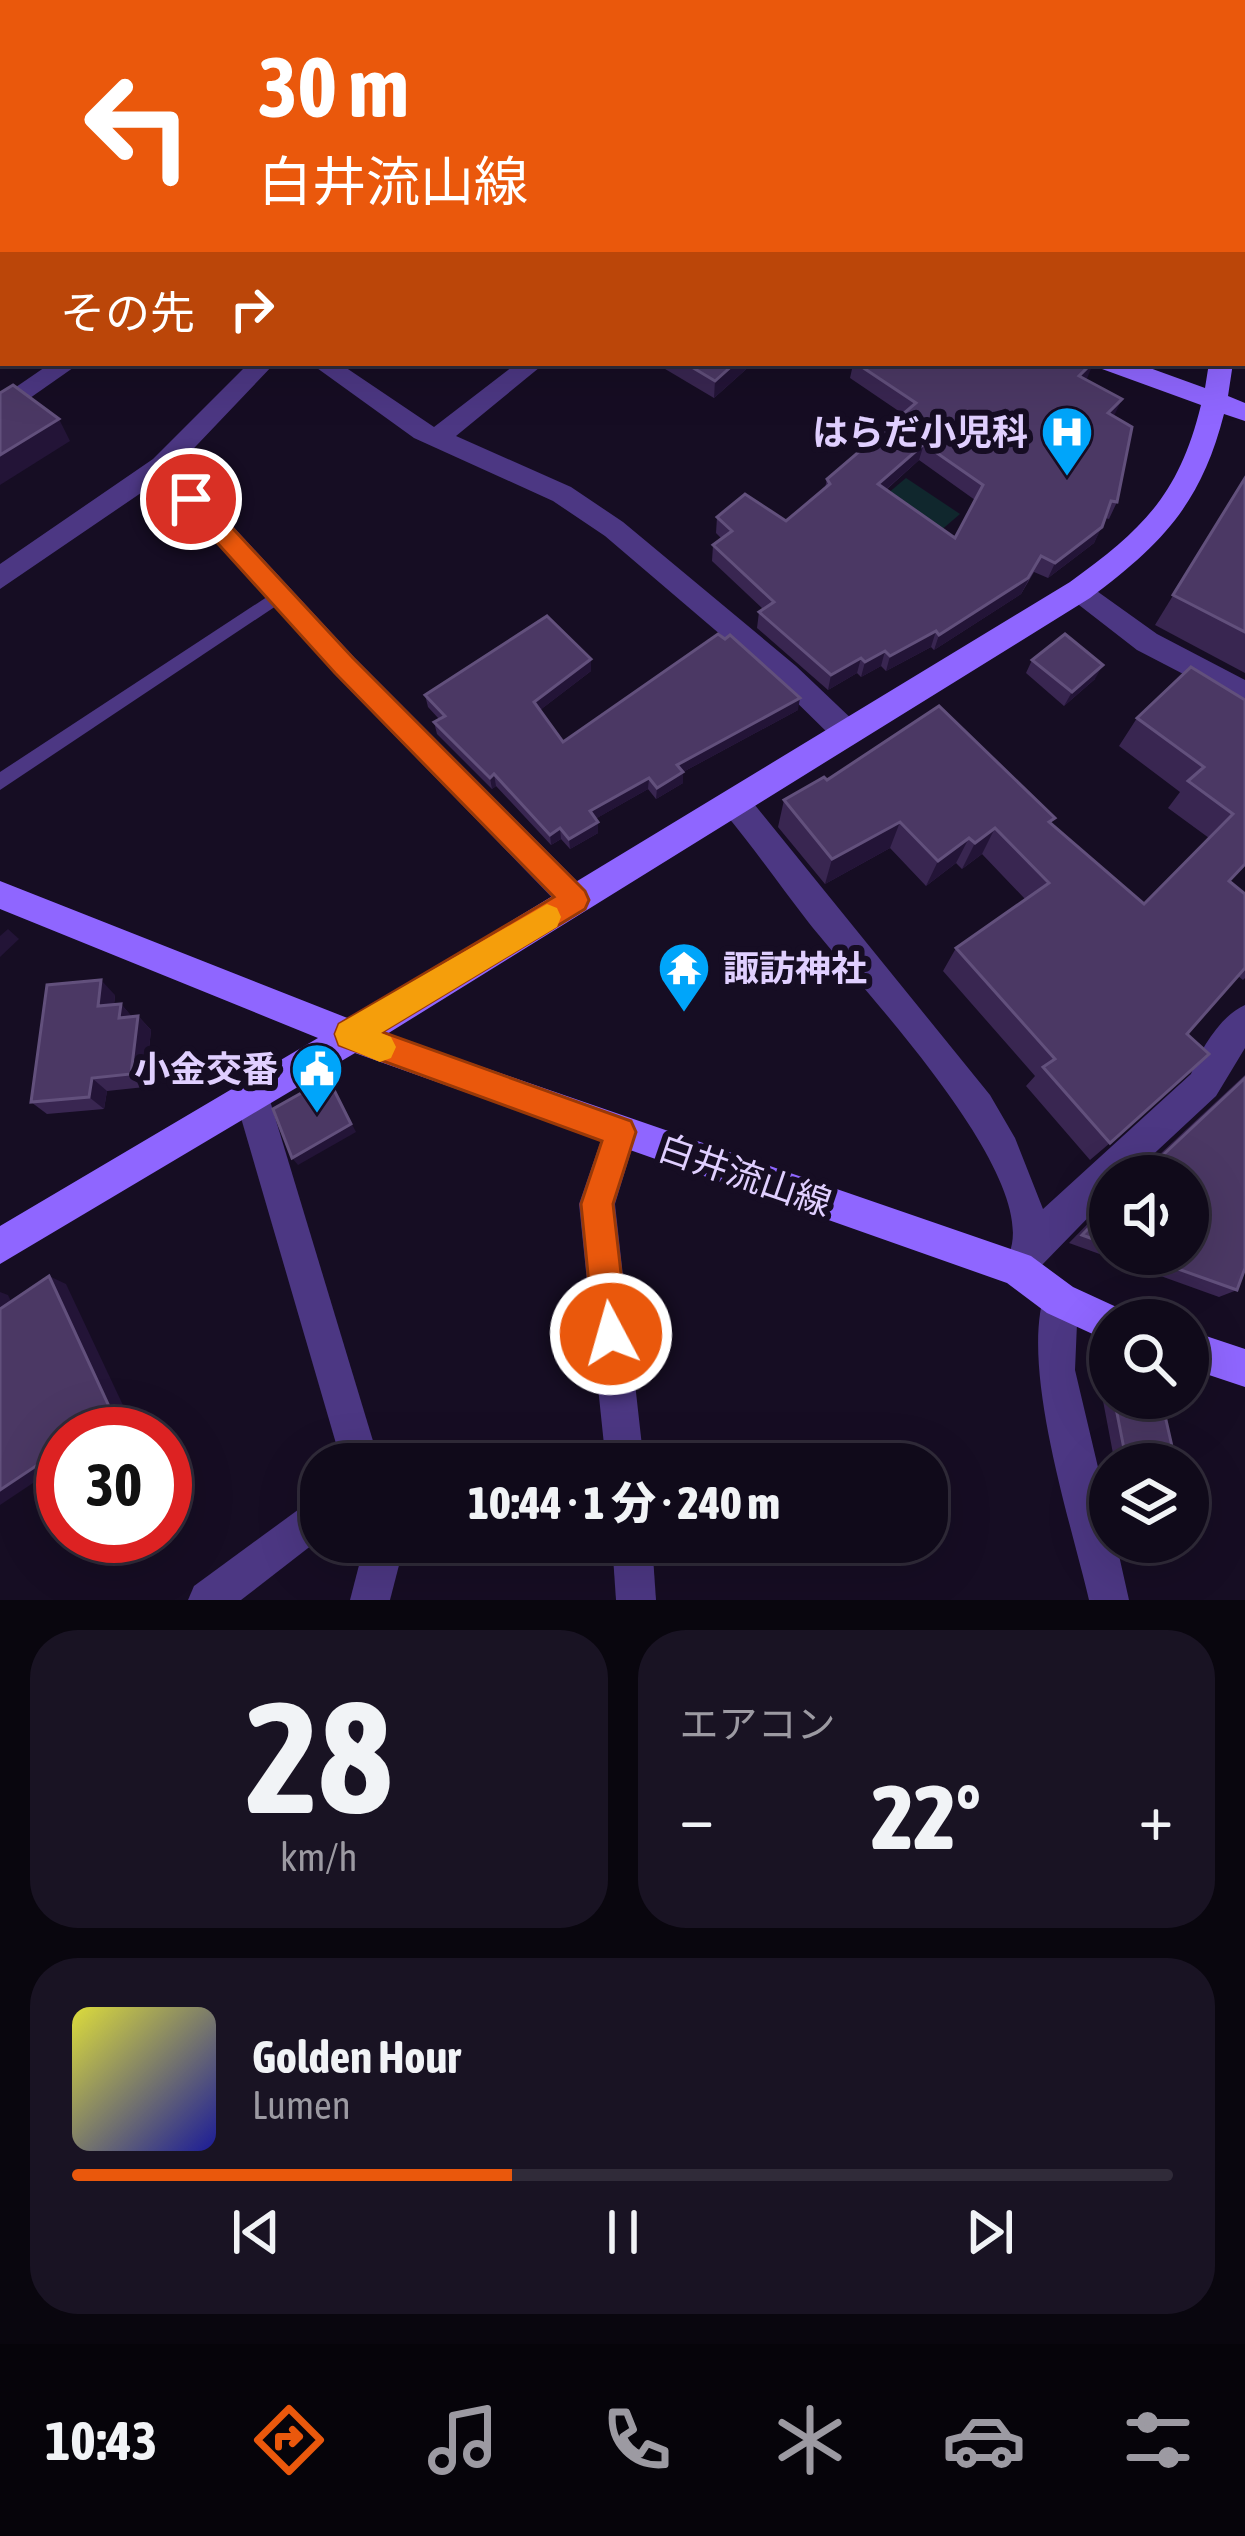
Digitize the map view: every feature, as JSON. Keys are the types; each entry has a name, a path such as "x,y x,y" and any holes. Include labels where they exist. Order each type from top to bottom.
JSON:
{"street":[{"path":"0,410 64,366"},
{"path":"0,578 162,466 259,366"},
{"path":"328,366 437,438 562,494 614,530 786,674 847,733"},
{"path":"437,438 529,366"},
{"path":"1119,366 1245,412"},
{"path":"0,1246 1080,590 1157,529 1196,465 1216,402 1221,366"},
{"path":"162,466 279,595 575,900"},
{"path":"1080,590 1123,627 1245,694"},
{"path":"735,802 913,1021 981,1116 1028,1206 1026,1256"},
{"name":"白井流山線","path":"0,896 350,1034 620,1132 1026,1256 1060,1300 1089,1313"},
{"path":"1026,1256 1204,1084 1208,1069 1245,1021"},
{"path":"251,1094 355,1443"},
{"path":"620,1132 597,1204 623,1443"},
{"path":"1060,1300 1056,1370 1109,1600"},
{"path":"1209,1356 1245,1368"},
{"path":"208,1600 300,1529"},
{"path":"370,1600 380,1563"},
{"path":"633,1563 636,1600"}],"lane":[{"path":"0,782 279,595"}],"green space":[{"path":"906,478 960,514 932,538 835,538"}],"building":[{"path":"690,366 732,366 715,381"},
{"path":"860,366 1089,366 1079,376 1122,399 1108,413 1132,427 1117,502 1111,501 1102,527 1055,563 1041,556 1028,578 939,635 936,631 890,656 885,651 865,662 861,658 831,675 759,612 774,602 713,545 732,531 717,517 745,494 786,521 830,484 827,479 916,403","holes":["924,444 983,485 955,538 878,484"]},
{"path":"13,385 59,419 0,455 0,393"},
{"path":"1245,478 1245,632 1173,595"},
{"path":"547,616 591,659 534,702 563,742 718,634 725,639 730,635 800,698 677,765 683,772 657,788 649,778 590,811 598,822 569,839 560,828 550,835 494,774 490,778 434,722 445,716 425,695"},
{"path":"1065,634 1103,665 1072,692 1032,660"},
{"path":"1191,667 1245,700 1245,864 1229,881 1245,894 1245,968 1187,1034 1209,1054 1110,1143 1043,1067 1055,1059 956,948 1049,883 995,828 975,843 969,838 938,861 900,822 832,859 784,800 824,777 827,780 939,706 1055,818 1049,822 1144,904 1233,814 1188,781 1204,767 1137,718"},
{"path":"101,980 98,1006 121,1004 119,1018 138,1016 131,1074 92,1078 89,1097 31,1102 47,985"},
{"path":"328,1078 351,1124 292,1158 273,1109"},
{"path":"1245,1078 1245,1268 1237,1290 1195,1275 1209,1275 1209,1155 1163,1155"},
{"path":"49,1276 109,1407 36,1407 36,1466 0,1490 0,1309"},
{"path":"1118,1419 1166,1419 1171,1443 1123,1443"}],"slow traffic":[{"path":"380,1047 350,1034 547,917"}],"place":[{"name":"はらだ小児科","path":"1067,478"},
{"name":"諏訪神社","path":"684,1014"},
{"name":"小金交番","path":"317,1115"}],"route":[{"path":"191,499 387,710 575,900 350,1034 620,1132 597,1204 611,1334"}]}
